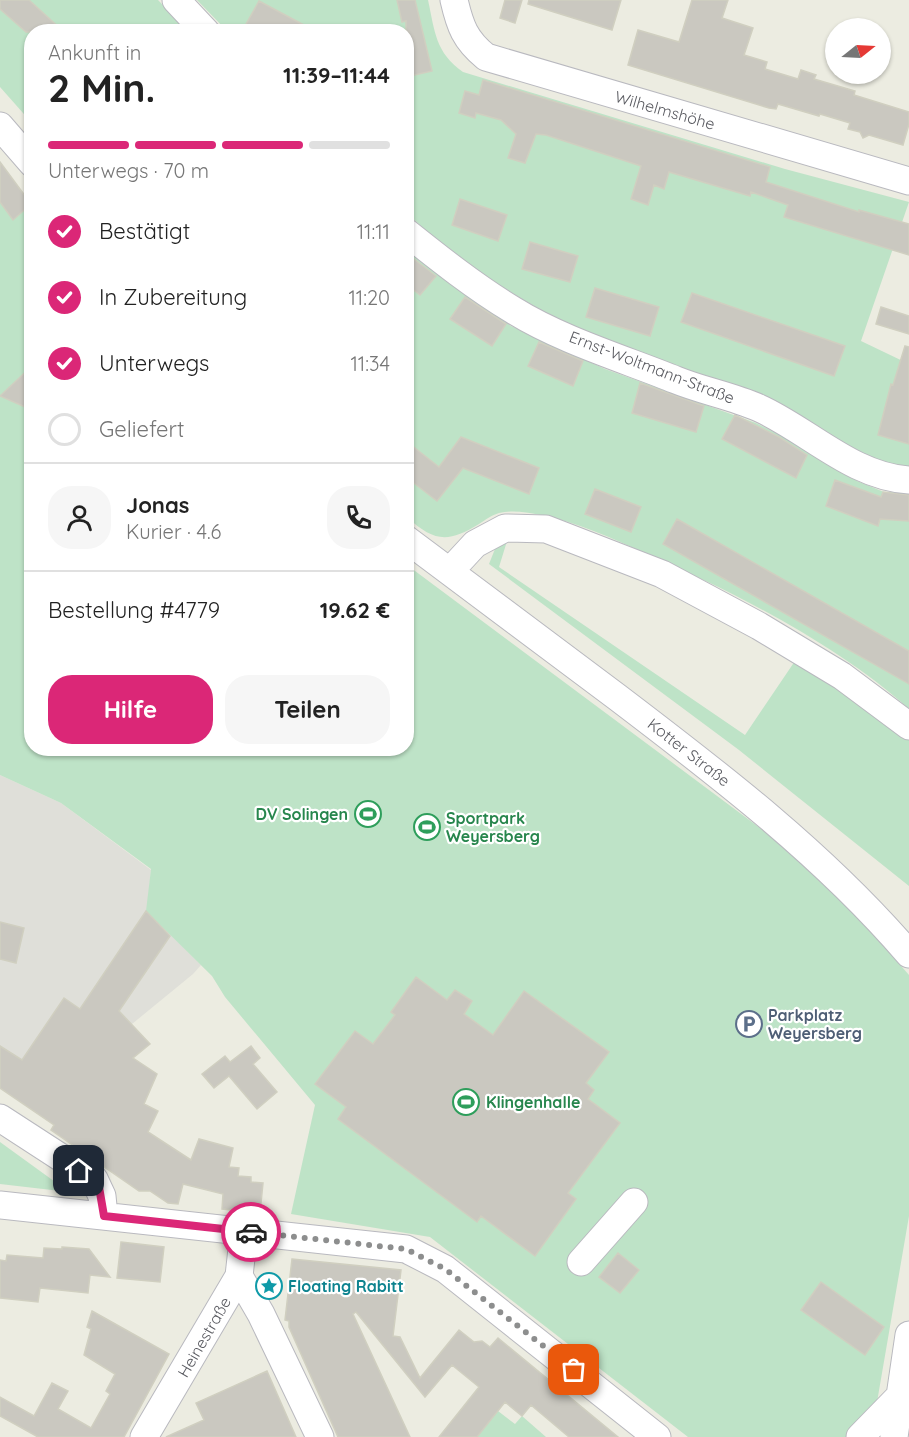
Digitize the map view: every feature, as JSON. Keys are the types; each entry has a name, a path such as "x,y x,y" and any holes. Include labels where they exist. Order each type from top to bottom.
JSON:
{"street":[{"path":"176,0 198,24"},
{"name":"Wilhelmshöhe","path":"454,0 461,31 471,45 486,57 909,182"},
{"path":"0,126 24,154"},
{"name":"Ernst-Woltmann-Straße","path":"414,238 446,264 504,304 550,329 679,381 760,408 862,468 894,479 909,480"},
{"path":"450,572 476,544 505,528 546,529 662,574 759,626 842,676 909,726"},
{"name":"Kotter Straße","path":"414,545 713,770 774,821 856,897 909,954"},
{"path":"0,1118 94,1179 102,1196 104,1216"},
{"path":"580,1262 633,1202"},
{"path":"0,1205 406,1249 445,1269 656,1436"},
{"name":"Heinestraße","path":"144,1437 239,1275 244,1231"},
{"path":"239,1275 261,1314 320,1437"},
{"path":"894,1437 909,1335"},
{"path":"860,1437 899,1397"}],"shaded area":[{"path":"0,775 61,803 151,870 147,911 201,965 110,1042 0,1088"}],"green space":[{"path":"0,0 158,0 181,24 24,24 24,114 0,87"},
{"path":"197,0 428,0 441,49 463,72 785,169 909,202 861,341 909,364 909,470 879,464 755,392 672,367 557,320 456,259 414,220 414,24 220,24"},
{"name":"Sportpark Weyersberg","path":"0,162 24,195 24,756 414,756 414,570 791,851 839,895 909,975 909,1216 871,1437 688,1437 430,1237 291,1214 315,1105 225,997 212,976 146,911 151,869 61,803 0,775"},
{"path":"414,252 443,277 511,326 605,369 756,423 810,450 857,481 884,492 909,493 909,709 850,663 784,622 715,585 594,531 554,518 524,512 499,513 450,537 433,535 414,523"},
{"path":"508,538 499,567 745,735 797,658 909,738 909,886 739,750 489,564 497,544"},
{"path":"0,1142 69,1192 0,1184"},
{"path":"498,1411 515,1424 522,1416 546,1437 477,1437"}],"building":[{"path":"0,0 29,0 55,24 24,24 24,30 0,9"},
{"path":"397,0 415,0 432,71 414,75 414,24 402,22"},
{"path":"505,0 522,0 515,23 500,18"},
{"path":"529,0 621,0 612,30 528,4"},
{"path":"692,0 728,0 722,18 753,28 744,55 767,62 765,69 798,79 801,70 816,75 814,79 825,84 855,91 854,95 909,112 909,124 903,145 869,135 863,138 860,132 848,129 850,123 820,114 819,116 778,104 776,109 769,108 628,65 638,30 679,42"},
{"path":"259,1 302,24 246,24"},
{"path":"483,80 770,167 766,182 859,212 859,210 909,224 909,255 784,217 788,205 751,192 750,196 669,172 664,189 654,185 648,205 631,199 641,166 546,135 536,134 525,163 508,158 516,134 501,120 476,113 475,118 459,113 465,91 479,95"},
{"path":"0,162 24,195 24,210 13,220 0,202"},
{"path":"460,199 507,215 498,241 452,225"},
{"path":"530,242 578,256 570,282 522,269"},
{"path":"414,259 436,276 420,295 414,290"},
{"path":"595,288 659,307 650,336 586,317"},
{"path":"692,293 845,346 834,376 681,322"},
{"path":"465,297 506,324 492,346 450,319"},
{"path":"881,307 909,316 909,334 876,324"},
{"path":"539,342 583,361 573,386 528,366"},
{"path":"905,346 909,347 909,444 878,435 891,384 893,385"},
{"path":"24,374 24,406 0,396"},
{"path":"640,383 704,406 696,432 632,413"},
{"path":"735,415 779,437 807,455 796,478 722,439"},
{"path":"461,437 539,468 529,494 463,468 437,501 414,483 414,447 439,467"},
{"path":"835,480 881,497 883,492 909,495 909,521 880,519 878,526 826,506"},
{"path":"595,489 641,507 631,532 585,514"},
{"path":"677,519 909,651 909,684 663,544"},
{"path":"146,911 170,936 119,1011 150,1044 133,1058 157,1074 144,1104 158,1111 148,1132 191,1160 199,1139 233,1148 229,1167 239,1168 238,1176 251,1177 251,1182 263,1183 260,1213 222,1209 223,1194 183,1184 178,1204 168,1203 150,1191 139,1191 51,1130 54,1125 0,1088 0,1046 22,1060 64,998 80,1009"},
{"path":"0,922 24,928 16,963 0,959"},
{"name":"Klingenhalle","path":"416,977 447,1000 455,990 472,1001 464,1014 493,1035 524,991 609,1052 586,1083 594,1090 588,1099 620,1123 568,1193 576,1199 535,1256 481,1216 477,1222 338,1119 346,1107 315,1084 355,1031 373,1044 395,1015 391,1012"},
{"path":"251,1046 260,1058 253,1064 277,1092 257,1109 229,1076 214,1088 202,1074 225,1056 230,1062"},
{"path":"121,1242 164,1247 160,1282 117,1278"},
{"path":"62,1247 89,1249 110,1277 90,1275 88,1293 40,1288 38,1302 0,1298 0,1260 6,1261 7,1255 43,1258 44,1248 62,1249"},
{"path":"618,1253 639,1270 620,1293 599,1277"},
{"path":"292,1259 401,1270 393,1336 400,1337 420,1378 459,1330 474,1342 482,1341 490,1347 498,1338 618,1437 569,1437 531,1405 522,1416 505,1402 477,1437 439,1437 479,1387 452,1365 425,1397 356,1312 353,1314 410,1437 338,1437 289,1327 289,1321 285,1320"},
{"path":"821,1282 884,1327 865,1355 801,1310"},
{"path":"92,1311 169,1354 124,1437 38,1437 0,1416 0,1397 34,1416 52,1383 68,1391 58,1409 91,1428 110,1394 106,1391 115,1374 84,1355 91,1329 87,1327"},
{"path":"267,1371 296,1437 166,1437 204,1420 196,1403"}],"way so far":[{"path":"251,1232 406,1249 425,1257 445,1269 574,1370"}],"place":[{"name":"DV Solingen","path":"368,814"},
{"name":"Sportpark Weyersberg","path":"427,827"},
{"name":"Parkplatz Weyersberg","path":"749,1024"},
{"name":"Klingenhalle","path":"466,1102"},
{"name":"Floating Rabitt","path":"269,1286"}],"route":[{"path":"79,1171 94,1179 99,1187 104,1216 251,1232"}]}
